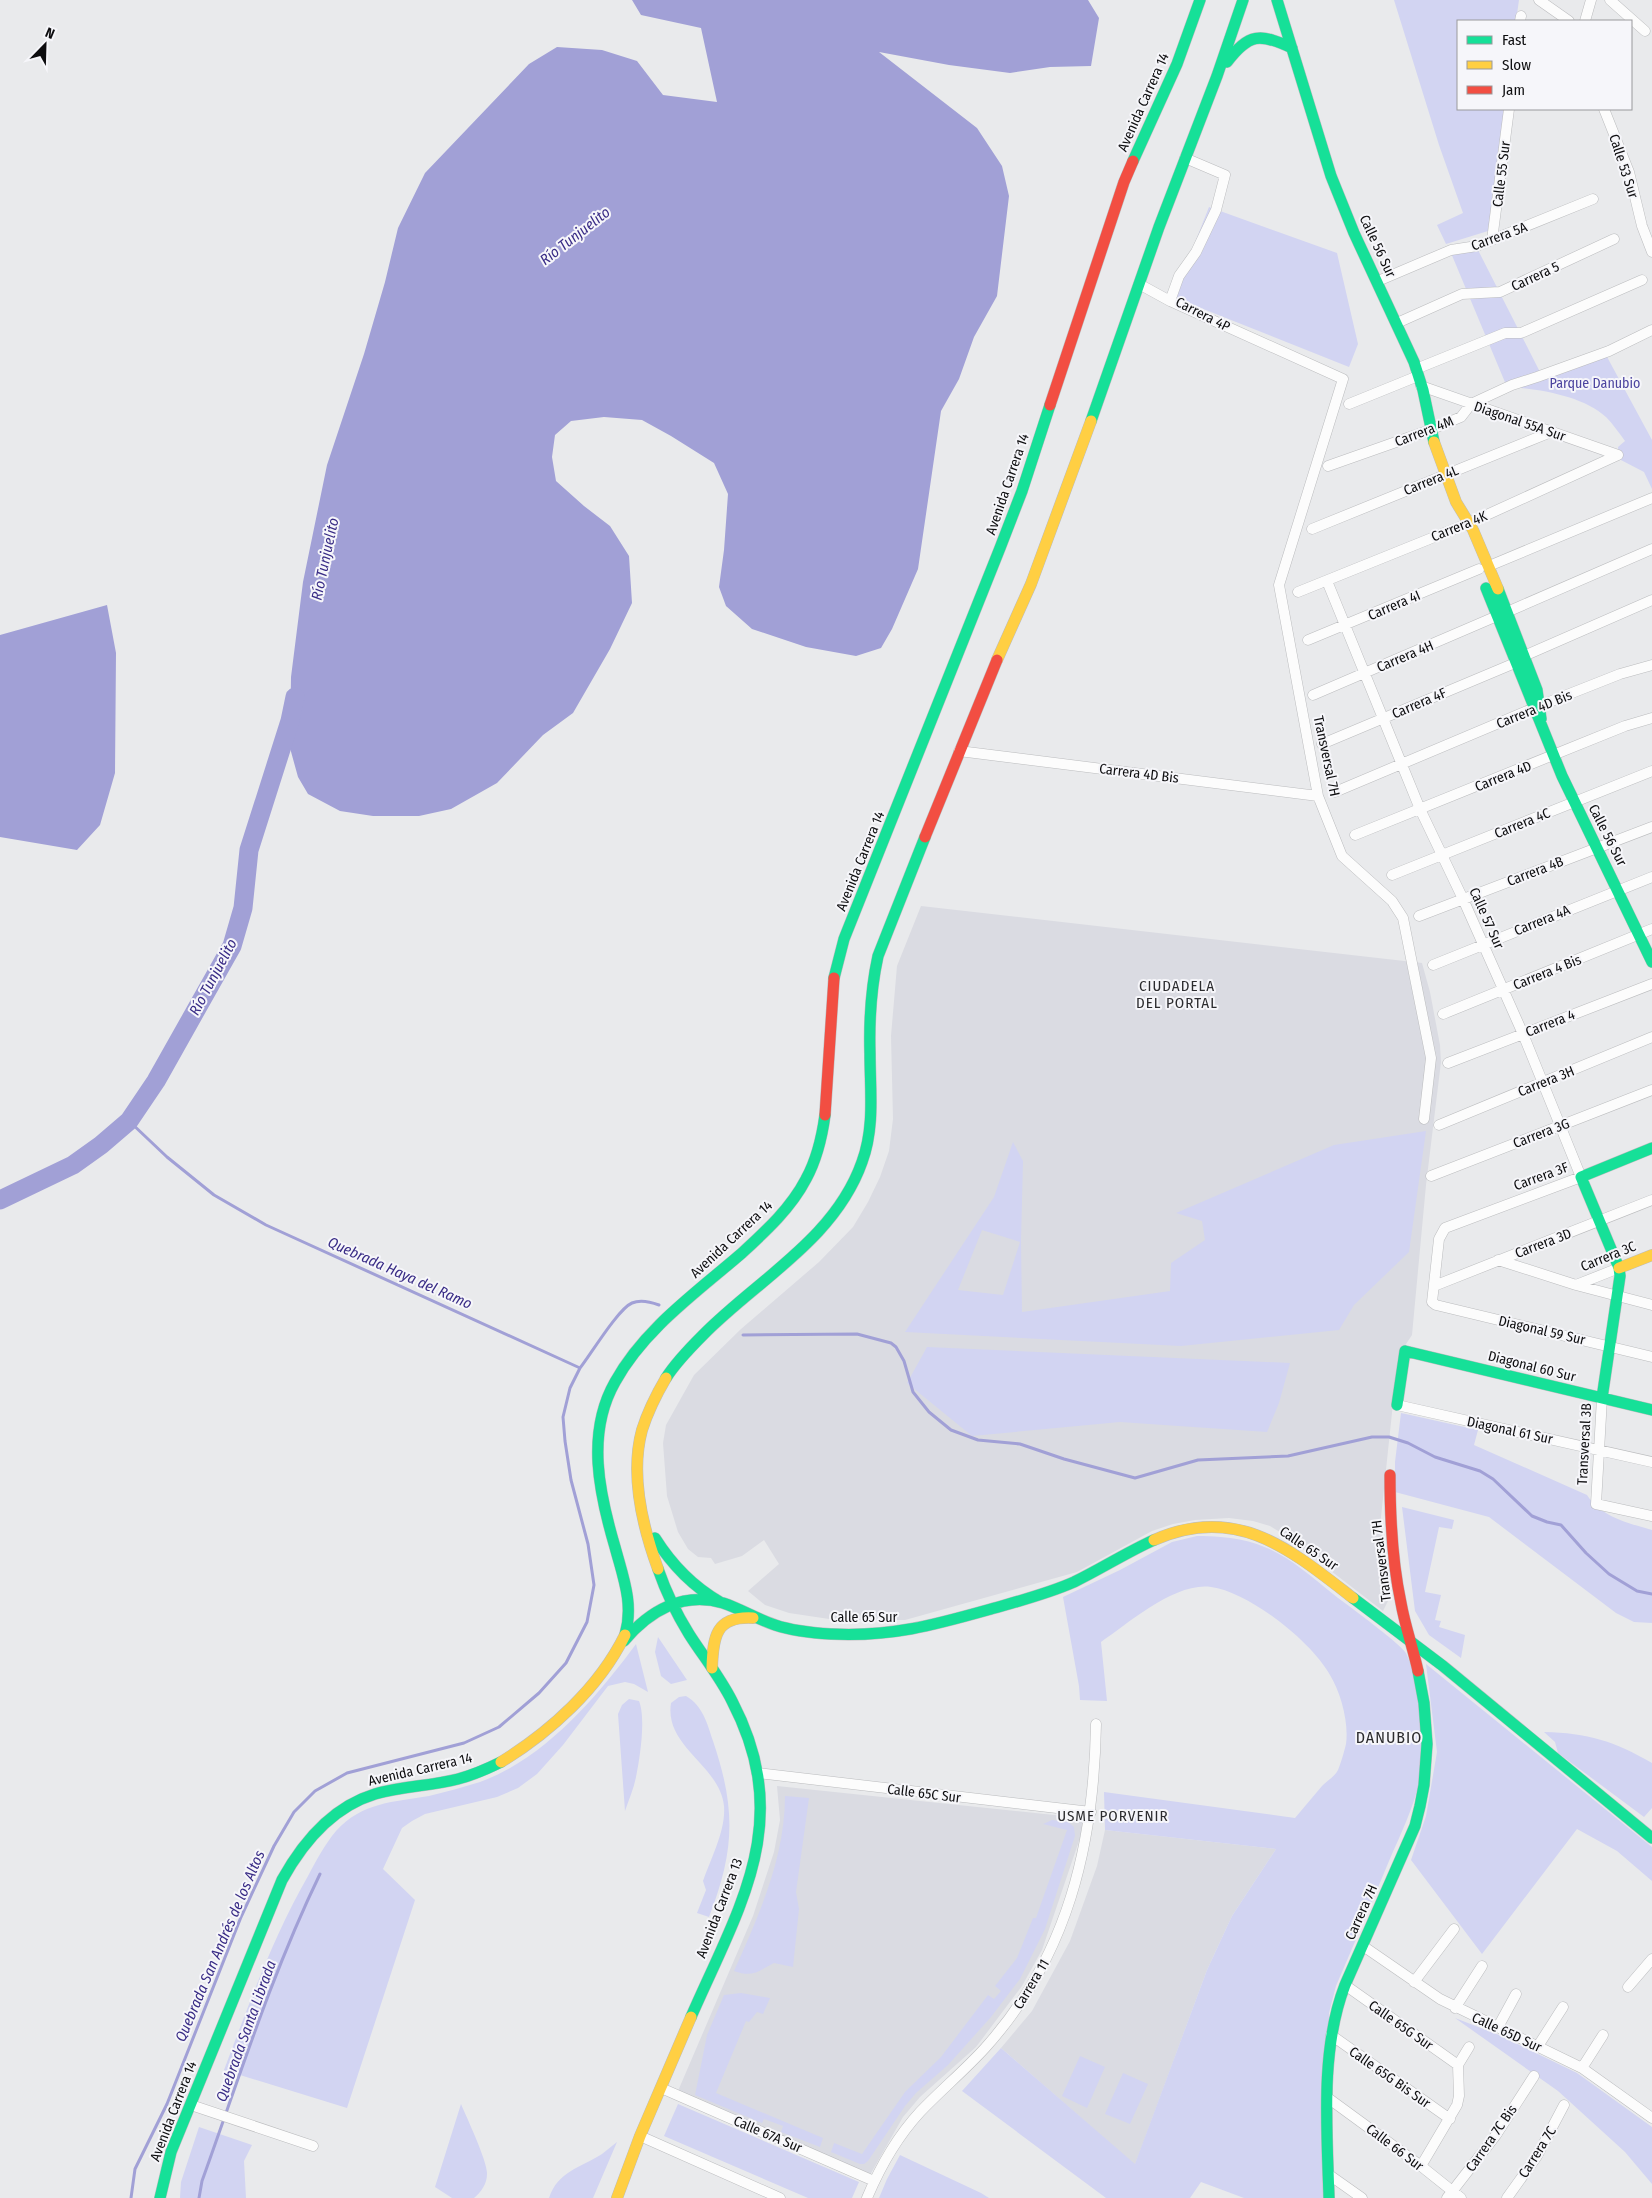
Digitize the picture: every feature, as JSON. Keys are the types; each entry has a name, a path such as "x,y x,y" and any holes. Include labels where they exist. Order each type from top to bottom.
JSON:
{"main road":[{"name":"Avenida Carrera 14","path":"160,2198 171,2152 282,1880 299,1850 310,1836 341,1810 354,1802 392,1790 437,1784 459,1778 500,1762 562,1716 620,1646 628,1622 630,1604 603,1505 597,1464 598,1437 607,1398 619,1372 636,1348 764,1233 784,1211 807,1177 823,1126 832,993 844,939 1022,491 1124,182 1177,64 1200,0"},
{"path":"671,1603 661,1579 640,1488 639,1446 644,1422 658,1388 689,1348 820,1231 842,1203 864,1159 871,1126 869,1015 874,974 884,938 959,751 1031,584 1052,530 1139,284 1217,76 1243,0"},
{"name":"Calle 56 Sur","path":"1277,0 1331,176 1354,233 1397,322 1419,377 1430,430 1445,475 1520,659 1554,755 1574,802 1652,962"},
{"path":"1217,76 1235,50 1252,37 1264,36 1292,48"},
{"name":"Carrera 3F","path":"1581,1177 1652,1148"},
{"name":"Calle 57 Sur","path":"1581,1177 1619,1268"},
{"name":"Carrera 3C","path":"1619,1268 1652,1255"},
{"name":"Transversal 3B","path":"1602,1398 1618,1296 1619,1268"},
{"name":"Diagonal 60 Sur","path":"1397,1405 1405,1351 1652,1410"},
{"name":"Transversal 7H","path":"1390,1475 1391,1513 1400,1596 1411,1642"},
{"path":"647,1525 664,1553 681,1574 720,1602"},
{"name":"Calle 65 Sur","path":"620,1646 644,1617 671,1603 692,1600 720,1602 780,1627 801,1631 869,1634 918,1629 1058,1588 1174,1532 1212,1527 1248,1531 1277,1542 1411,1642 1650,1832"},
{"name":"Avenida Carrera 13","path":"617,2198 640,2136 739,1906 752,1870 761,1823 757,1773 740,1716 671,1603"},
{"name":"Calle 65 Sur","path":"712,1668 712,1645 718,1628 726,1622 737,1618 762,1620"},
{"name":"Carrera 7H","path":"1329,2198 1328,2098 1331,2035 1338,2004 1415,1826 1425,1785 1428,1735 1419,1676 1411,1642"}],"street":[{"path":"1539,0 1568,20"},
{"path":"1585,20 1591,0"},
{"path":"1610,0 1645,31"},
{"name":"Calle 55 Sur","path":"1492,240 1510,110"},
{"name":"Calle 53 Sur","path":"1604,110 1629,172 1642,226 1652,252"},
{"name":"Carrera 4P","path":"1185,158 1225,175 1216,210 1196,252 1179,276 1170,301 1343,379"},
{"name":"Carrera 5A","path":"1378,281 1451,250 1477,246 1592,199"},
{"name":"Carrera 5","path":"1397,322 1462,294 1500,292 1614,239"},
{"path":"1349,404 1419,377 1505,333 1521,333 1642,280"},
{"path":"1139,284 1170,301"},
{"name":"Carrera 4M","path":"1328,466 1461,417 1471,404 1512,385 1609,351 1652,330"},
{"name":"Diagonal 55A Sur","path":"1419,377 1471,404 1618,456"},
{"name":"Transversal 7H","path":"1343,379 1279,585 1318,796 1342,856 1392,901 1404,918 1431,1058 1424,1119"},
{"name":"Carrera 4L","path":"1312,529 1551,432"},
{"name":"Carrera 4K","path":"1298,592 1465,524 1618,456"},
{"name":"Carrera 4I","path":"1308,640 1652,498"},
{"name":"Carrera 4H","path":"1313,696 1652,549"},
{"name":"Calle 57 Sur","path":"1327,581 1420,809 1463,899 1523,1034 1581,1177"},
{"name":"Carrera 4F","path":"1322,744 1652,600"},
{"name":"Carrera 4D Bis","path":"1335,792 1537,707 1620,674 1652,665"},
{"name":"Carrera 4D","path":"1355,835 1652,718"},
{"name":"Carrera 4D Bis","path":"959,751 1318,796"},
{"name":"Carrera 4C","path":"1392,875 1652,771"},
{"name":"Carrera 4B","path":"1419,916 1652,827"},
{"name":"Carrera 4A","path":"1433,965 1618,889 1652,877"},
{"name":"Carrera 4 Bis","path":"1443,1014 1652,929"},
{"name":"Carrera 4","path":"1448,1063 1652,984"},
{"name":"Carrera 3H","path":"1439,1125 1652,1037"},
{"name":"Carrera 3G","path":"1430,1176 1652,1090"},
{"name":"Carrera 3F","path":"1434,1286 1441,1233 1445,1228 1581,1177"},
{"name":"Carrera 3D","path":"1434,1286 1652,1200"},
{"path":"1498,1260 1576,1285 1652,1305"},
{"name":"Carrera 3C","path":"1576,1285 1619,1268"},
{"name":"Diagonal 59 Sur","path":"1434,1286 1432,1302 1436,1305 1652,1358"},
{"name":"Transversal 3B","path":"1602,1398 1596,1504 1652,1516"},
{"name":"Diagonal 61 Sur","path":"1397,1405 1652,1462"},
{"name":"Carrera 11","path":"867,2198 874,2180 895,2144 909,2126 986,2047 1014,2013 1038,1977 1056,1938 1071,1898 1082,1857 1091,1812 1096,1724"},
{"name":"Calle 65C Sur","path":"757,1773 1091,1812"},
{"path":"1414,1982 1454,1929"},
{"name":"Calle 65D Sur","path":"1363,1946 1455,2008 1582,2068 1652,2118"},
{"path":"1628,1987 1652,1959"},
{"path":"1455,2008 1482,1966"},
{"name":"Calle 65G Sur","path":"1345,1985 1458,2064"},
{"path":"1498,2027 1516,1994"},
{"path":"1538,2046 1563,2007"},
{"path":"1582,2068 1603,2034"},
{"name":"Calle 65G Bis Sur","path":"1331,2035 1450,2119"},
{"path":"1421,2166 1450,2119 1459,2096 1458,2064 1469,2047"},
{"name":"Carrera 7C Bis","path":"1453,2196 1496,2135 1534,2076"},
{"name":"Calle 67A Sur","path":"661,2088 874,2180"},
{"name":"Calle 66 Sur","path":"1328,2098 1421,2166 1453,2196"},
{"path":"191,2105 313,2146"},
{"name":"Carrera 7C","path":"1507,2198 1537,2156 1564,2105"},
{"path":"640,2136 780,2198"},
{"path":"1328,2174 1362,2198"}],"shaded area":[{"path":"921,906 1422,963 1430,992 1440,1045 1441,1062 1426,1185 1412,1335 1398,1356 1381,1517 1390,1572 1391,1595 1383,1611 1270,1526 1253,1521 1229,1518 1195,1520 1173,1524 1152,1531 1077,1572 905,1620 836,1620 789,1613 765,1605 748,1591 779,1564 764,1540 742,1556 715,1564 711,1558 698,1557 688,1549 678,1532 667,1496 663,1443 666,1425 694,1375 741,1329 819,1262 853,1227 868,1202 880,1177 889,1151 893,1119 891,1036 897,966"},
{"path":"777,1786 1083,1818 1083,1829 1042,1950 1022,1986 976,2047 920,2097 903,2117 870,2175 678,2091 753,1916 774,1852 780,1820"},
{"path":"1105,1830 1276,1849 1232,1916 1207,1970 1135,2165 1001,2048 1032,2011 1070,1941 1097,1866"}],"green space":[{"path":"1394,0 1519,0 1516,20 1457,20 1457,110 1504,110 1488,231 1446,244 1437,225 1463,213 1439,145"},
{"path":"1209,207 1337,253 1358,344 1349,367 1168,295 1192,250"},
{"name":"Parque Danubio","path":"1477,248 1543,378 1606,355 1652,440 1652,489 1644,472 1619,459 1618,447 1625,441 1609,420 1597,410 1559,394 1507,387 1451,253"},
{"path":"1426,1131 1409,1252 1354,1305 1339,1330 1181,1346 905,1332 994,1197 1013,1142 1023,1161 1022,1312 1170,1291 1171,1263 1205,1240 1202,1221 1176,1213 1334,1145","holes":["982,1230 1020,1242 1003,1295 958,1290"]},
{"path":"927,1347 1290,1363 1279,1403 1267,1432 1120,1422 972,1436 907,1383"},
{"path":"1401,1413 1478,1430 1474,1445 1587,1495 1593,1503 1607,1514 1652,1530 1652,1623 1634,1622 1616,1613 1489,1517 1395,1492 1395,1462"},
{"path":"1402,1507 1454,1520 1452,1529 1439,1527 1425,1592 1441,1595 1435,1620 1441,1621 1439,1627 1465,1635 1461,1658 1429,1635 1415,1611"},
{"path":"1197,1536 1241,1540 1259,1545 1289,1560 1386,1634 1406,1653 1419,1696 1424,1746 1421,1775 1415,1797 1336,1986 1329,2013 1323,2198 1244,2198 1201,2182 1190,2198 1106,2198 962,2091 1001,2048 1135,2164 1207,1970 1232,1916 1276,1849 1105,1830 1104,1792 1295,1818 1338,1770 1347,1736 1341,1699 1330,1675 1309,1648 1278,1620 1243,1598 1226,1591 1211,1587 1197,1587 1168,1597 1101,1642 1107,1701 1080,1700 1063,1597 1120,1570 1172,1542"},
{"path":"658,1637 687,1680 671,1684 661,1676 655,1652"},
{"path":"636,1644 648,1692 634,1684 625,1682 608,1686 563,1745 537,1774 518,1788 497,1797 425,1814 402,1828 383,1869 415,1900 347,2108 224,2070 262,1971 295,1899 317,1859 336,1831 346,1821 368,1809 391,1802 429,1796 480,1782 503,1772 526,1758 547,1742 586,1705"},
{"path":"1426,1664 1652,1847 1652,1881 1617,1851 1577,1829 1482,1954 1411,1860 1426,1816 1437,1752"},
{"path":"686,1696 697,1705 706,1721 720,1765 729,1809 728,1850 718,1893 709,1917 697,1913 706,1890 703,1881 723,1825 724,1806 720,1792 713,1779 684,1744 676,1732 671,1718 671,1703 679,1697"},
{"path":"629,1699 639,1701 642,1728 641,1749 636,1777 625,1811 618,1714 622,1705"},
{"path":"1544,1732 1587,1736 1613,1744 1652,1763 1652,1808 1644,1817 1558,1753 1555,1742"},
{"path":"785,1796 809,1798 796,1892 799,1909 793,1967 774,1963 755,1973 741,1973 734,1971 753,1929 769,1886 781,1842"},
{"path":"1052,1820 1068,1822 1074,1827 1075,1836 1045,1929 1020,1979 991,2017 948,2065 916,2093 905,2106 868,2161 860,2164 831,2152 834,2143 862,2154 905,2092 941,2057 988,1995 994,1999 1001,1991 995,1986 1017,1958 1033,1918 1036,1918 1067,1830 1043,1824"},
{"path":"741,1993 770,1998 763,2014 757,2012 749,2022 746,2021 716,2093 823,2138 820,2147 781,2132 783,2126 764,2119 762,2123 695,2095 707,2035 724,1995"},
{"path":"1455,2018 1499,2035 1577,2073 1652,2127 1652,2184 1625,2152 1558,2091"},
{"path":"1080,2056 1105,2067 1087,2108 1062,2096"},
{"path":"1123,2073 1148,2084 1130,2124 1105,2114"},
{"path":"461,2104 477,2140 487,2174 485,2184 474,2198 452,2198 435,2187"},
{"path":"678,2104 859,2182 852,2198 808,2198 664,2136"},
{"path":"199,2127 252,2145 244,2161 246,2198 180,2198 181,2182"},
{"path":"617,2142 593,2198 549,2198 553,2189 564,2176 602,2154"},
{"path":"900,2155 981,2193 989,2198 879,2198"}],"water":[{"path":"632,0 1088,0 1099,18 1091,66 1050,67 1010,73 949,65 879,52 977,128 1002,166 1009,196 997,296 974,337 959,379 941,411 918,569 892,629 881,648 856,656 806,647 752,629 726,606 719,587 728,494 714,463 642,420 604,417 571,421 555,435 552,457 556,481 610,526 629,556 632,603 610,649 573,713 543,735 497,783 451,809 419,816 373,816 340,811 308,794 298,777 290,748 291,677 303,582 327,465 364,354 385,282 398,228 425,173 529,64 557,47 602,50 637,61 663,95 717,102 701,28 641,15"},
{"path":"107,605 116,653 115,773 100,825 77,850 0,837 0,635"}],"waterway":[{"name":"Río Tunjuelito","path":"0,1200 73,1165 101,1145 129,1121 156,1081 232,946 243,908 249,850 290,721 295,697"},
{"name":"Quebrada Haya del Ramo","path":"129,1121 167,1157 214,1195 266,1225 580,1368 612,1323 626,1307 639,1301 659,1305"},
{"name":"Quebrada Haya del Ramo","path":"743,1335 857,1334 891,1343 896,1347 904,1361 913,1392 929,1412 951,1430 978,1440 1020,1444 1064,1459 1135,1478 1198,1460 1288,1456 1372,1437 1389,1437 1408,1443 1435,1457 1480,1471 1493,1479 1532,1516 1561,1525 1586,1553 1609,1574 1637,1591 1652,1594"},
{"name":"Quebrada San Andrés de los Altos","path":"131,2198 135,2169 167,2104 241,1917 274,1846 294,1812 315,1791 347,1773 464,1743 499,1727 539,1693 566,1663 587,1622 594,1585 588,1544 571,1480 563,1417 570,1388 580,1368"},
{"name":"Quebrada Santa Librada","path":"199,2198 202,2181 271,1987 320,1874"}],"traffic: fast":[{"path":"1133,161 1177,64 1200,0"},
{"path":"1091,421 1159,227 1217,76 1243,0"},
{"path":"1277,0 1331,176 1354,233 1414,362 1423,390 1434,442"},
{"path":"1227,62 1242,45 1256,38 1271,40 1292,48"},
{"path":"834,978 844,939 1022,491 1050,405"},
{"path":"1486,588 1562,776 1652,962"},
{"path":"1498,589 1537,690 1541,719"},
{"path":"666,1378 688,1350 703,1335 793,1257 814,1236 833,1214 850,1189 862,1162 869,1135 871,1108 870,1017 878,956 925,837"},
{"path":"625,1635 628,1601 604,1506 598,1463 598,1442 606,1402 615,1382 627,1363 656,1328 751,1245 793,1200 813,1164 821,1140 825,1115"},
{"path":"1602,1398 1620,1276 1619,1268 1581,1177 1652,1148"},
{"path":"1397,1405 1405,1351 1652,1410"},
{"path":"655,1538 683,1574 700,1589 720,1602"},
{"path":"624,1641 644,1621 656,1613 668,1606 694,1600 723,1603 775,1625 803,1631 831,1634 874,1634 913,1629 970,1615 1054,1590 1074,1582 1154,1540"},
{"path":"658,1569 680,1618 732,1701 750,1745 759,1786 760,1825 754,1862 742,1900 727,1937 691,2017"},
{"path":"1353,1598 1443,1666 1652,1838"},
{"path":"1329,2198 1328,2063 1337,2010 1345,1985 1415,1826 1424,1785 1427,1744 1424,1703 1418,1671"},
{"path":"160,2198 171,2152 282,1880 299,1852 332,1817 360,1800 385,1791 458,1779 480,1772 501,1762"}],"traffic: slow":[{"path":"997,660 1031,584 1091,421"},
{"path":"1434,442 1456,502 1473,530 1498,589"},
{"path":"1619,1268 1652,1255"},
{"path":"658,1569 643,1519 637,1465 642,1430 652,1403 666,1378"},
{"path":"1154,1540 1184,1530 1211,1527 1237,1529 1261,1537 1285,1549 1307,1563 1353,1598"},
{"path":"712,1668 714,1646 719,1630 731,1620 753,1618"},
{"path":"501,1762 537,1737 572,1707 602,1673 625,1635"},
{"path":"617,2198 640,2136 691,2017"}],"traffic: jam":[{"path":"1050,405 1124,182 1133,161"},
{"path":"925,837 997,660"},
{"path":"825,1115 834,978"},
{"path":"1390,1475 1395,1571 1418,1671"}],"district":[{"name":"CIUDADELA DEL PORTAL","path":"1177,994"},
{"name":"DANUBIO","path":"1389,1737"},
{"name":"USME PORVENIR","path":"1113,1816"}]}
